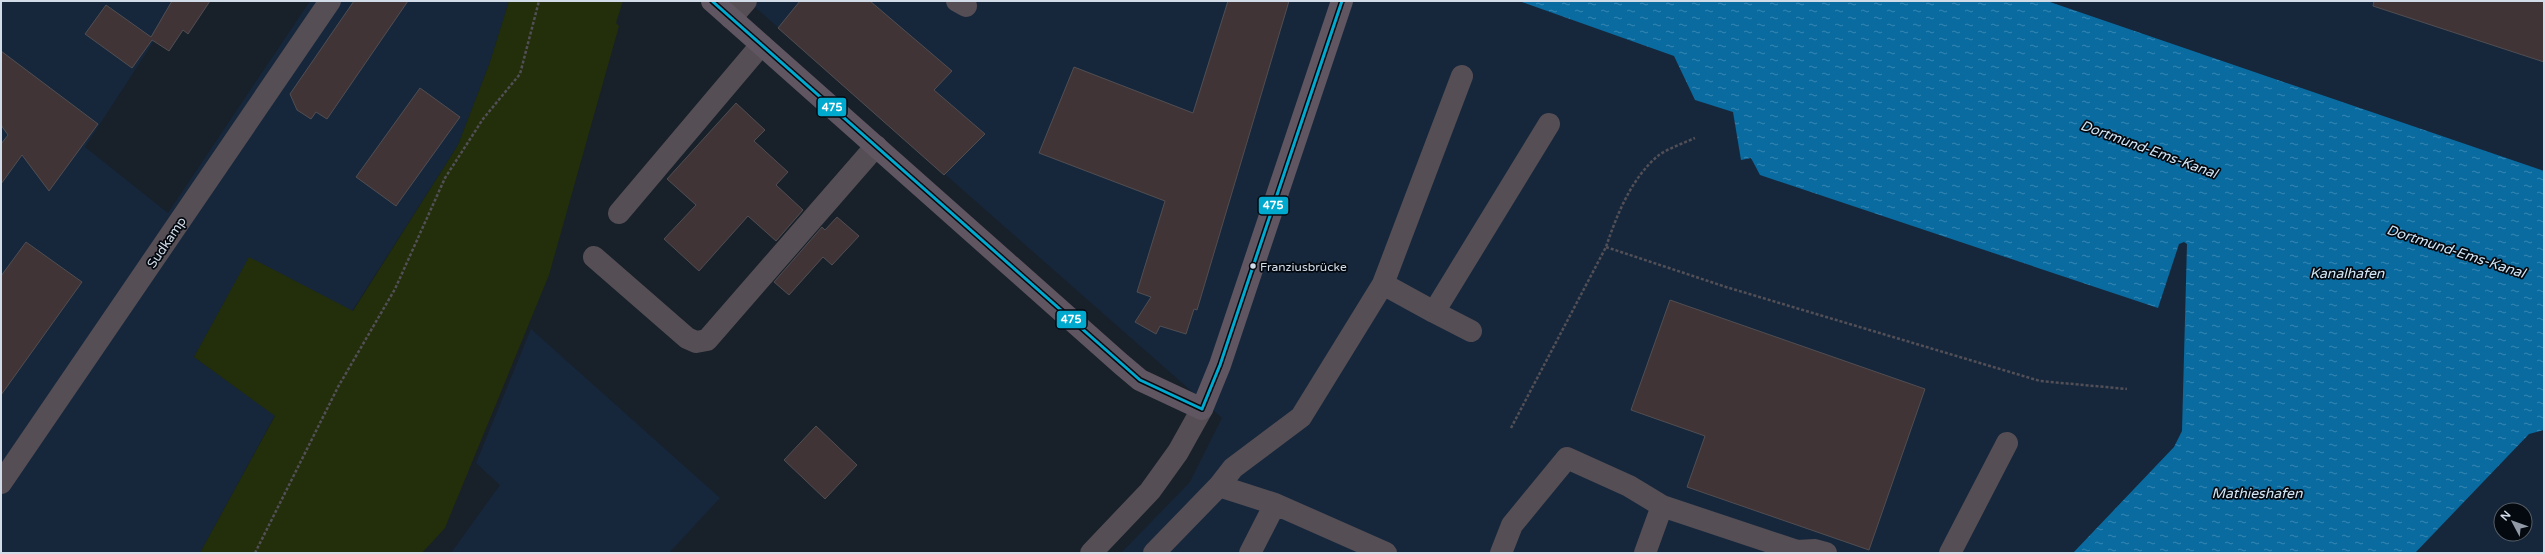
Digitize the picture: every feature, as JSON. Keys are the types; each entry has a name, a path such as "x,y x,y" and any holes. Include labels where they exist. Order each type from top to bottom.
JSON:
{"main road":[{"path":"712,1 1140,380 1202,408 1220,365 1342,1"}],"street":[{"name":"Sudkamp","path":"1,483 330,1"},
{"path":"731,18 746,1"},
{"path":"619,213 761,45"},
{"path":"1154,553 1219,486 1233,468 1301,417 1383,284 1462,76"},
{"path":"1434,312 1549,124"},
{"path":"594,257 687,338 696,342 707,340 876,146"},
{"path":"1383,284 1471,331"},
{"path":"1091,553 1150,491 1178,452 1202,408"},
{"path":"1950,553 2007,444"},
{"path":"1501,553 1512,525 1567,458 1629,486 1662,506 1797,551 1815,550 1826,553"},
{"path":"1219,486 1276,504 1386,553"},
{"path":"1250,553 1276,504"},
{"path":"1645,553 1662,506"}],"path":[{"path":"255,553 338,387 394,289 444,178 483,119 520,74 538,1"},
{"path":"1511,428 1606,247 1613,228 1639,175 1660,154 1695,138"},
{"path":"1606,247 1726,287 2040,381 2127,389"}],"shaded area":[{"path":"1,1 180,1 85,147 168,213 310,1 509,1 490,62 458,145 352,311 249,258 194,357 275,415 200,553 1,553"},
{"path":"748,1 2544,1 2544,553 1121,553 1190,482 1222,418"},
{"path":"531,329 720,498 669,553 451,553 500,485 476,463"}],"green space":[{"path":"509,1 623,1 616,23 619,26 549,275 445,528 422,553 200,553 275,416 194,357 249,257 353,311 458,145 490,62"}],"water":[{"name":"Kanalhafen","path":"1519,1 2047,1 2544,171 2544,430 2529,434 2415,553 2073,553 2174,447 2182,431 2187,244 2184,242 2179,244 2158,308 1760,175 1751,158 1741,160 1733,112 1695,100 1674,56"}],"building":[{"path":"172,1 210,1 188,34 183,30 169,51 152,40 132,68 85,34 106,5 151,37"},
{"path":"354,1 408,1 327,119 316,112 311,119 297,110 290,94"},
{"path":"800,1 870,1 952,71 934,90 985,134 944,175 778,28"},
{"path":"1228,1 1289,1 1197,310 1194,309 1186,334 1160,326 1156,334 1135,322 1151,297 1137,292 1165,201 1039,153 1074,67 1193,113"},
{"path":"2374,1 2544,1 2544,62 2373,6"},
{"path":"1,51 98,124 49,191 22,155 1,184 1,144 8,135 1,125"},
{"path":"420,88 460,117 396,206 356,177"},
{"path":"736,103 765,130 754,141 788,172 776,185 803,210 776,241 748,216 699,271 664,239 696,205 667,179"},
{"path":"837,217 859,236 832,265 823,257 789,295 774,282 822,227 825,230"},
{"path":"26,242 82,282 1,395 1,276"},
{"path":"1670,300 1925,389 1869,550 1687,487 1705,436 1631,410"},
{"path":"816,426 857,465 825,499 784,460"}],"transit line":[{"name":"475","path":"712,1 1140,380 1202,409"},
{"name":"475","path":"1202,409 1220,365 1342,1"}],"place":[{"name":"Franziusbrücke","path":"1253,266"}],"water label":[{"name":"Dortmund-Ems-Kanal","path":"2149,149"},
{"name":"Dortmund-Ems-Kanal","path":"2456,251"},
{"name":"Mathieshafen","path":"2257,493"}]}
